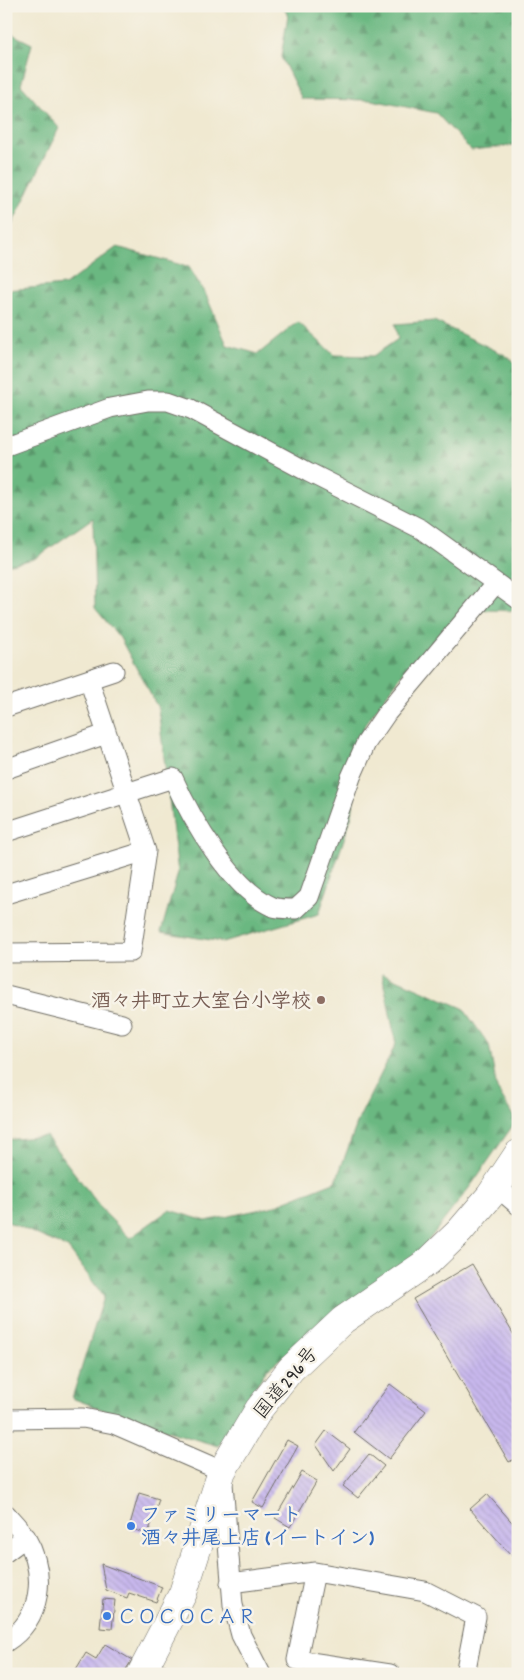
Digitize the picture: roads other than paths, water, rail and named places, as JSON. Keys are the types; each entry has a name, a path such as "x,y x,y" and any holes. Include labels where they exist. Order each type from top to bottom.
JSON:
{"highway":[{"name":"国道296号","path":"142,1674 183,1593 222,1471 259,1409 291,1369 343,1320 429,1261 460,1231 497,1187 518,1154"}],"street":[{"path":"6,446 110,408 148,401 168,401 191,409 308,472 421,529 518,600"},
{"path":"6,832 173,778 212,848 240,883 273,907 296,909 308,897 351,777 366,743 386,714 496,583"},
{"path":"6,707 114,671"},
{"path":"6,953 131,952 146,851 125,793 89,680"},
{"path":"6,769 106,734"},
{"path":"6,894 146,851"},
{"path":"6,995 122,1024"},
{"path":"497,1187 518,1205"},
{"path":"6,1419 83,1418 114,1424 222,1471 233,1605 241,1635 260,1674"},
{"path":"6,1514 26,1537 36,1558 39,1591 32,1614 19,1634 6,1642"},
{"path":"6,1552 26,1537"},
{"path":"230,1583 314,1572 425,1591 476,1617 465,1674"},
{"path":"314,1572 298,1660 390,1674"},
{"path":"142,1674 161,1674"}],"place":[{"name":"酒々井町立大室台小学校","path":"321,1000"},
{"name":"ファミリーマート 酒々井尾上店 (イートイン)","path":"131,1526"},
{"name":"ＣＯＣＯＣＡＲ","path":"107,1616"}]}
